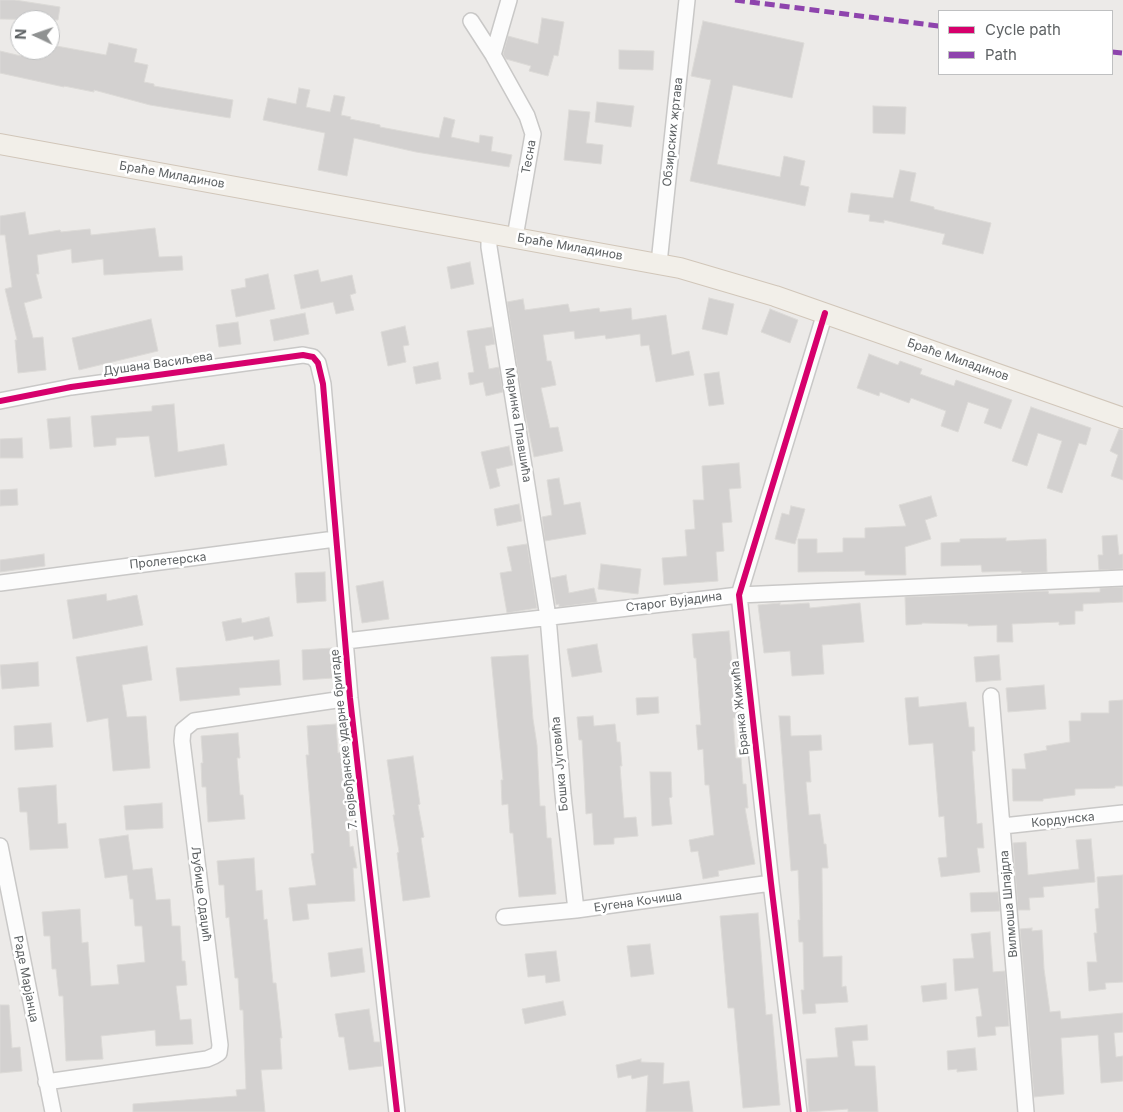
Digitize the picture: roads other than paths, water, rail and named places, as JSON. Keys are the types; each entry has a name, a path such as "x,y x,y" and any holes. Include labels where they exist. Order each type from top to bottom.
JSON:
{"main road":[{"name":"Браће Миладинов","path":"0,144 658,263 721,279 825,313 1123,418"}],"street":[{"path":"493,55 509,0"},
{"name":"Обзирских жртава","path":"658,263 688,0"},
{"name":"Тесна","path":"471,21 528,116 533,134 515,237"},
{"name":"Маринка Плавшића","path":"489,232 548,617"},
{"name":"Бранка Жижића","path":"799,1112 739,595 825,313"},
{"name":"Душана Васиљева","path":"0,401 71,387 303,355 312,358 318,363"},
{"name":"7. војвођанске ударне бригаде","path":"318,363 323,384 350,698 397,1112"},
{"name":"Пролетерска","path":"0,582 335,539"},
{"name":"Старог Вујадина","path":"346,641 739,595 1123,578"},
{"name":"Бошка Југовића","path":"548,617 563,794 576,910"},
{"name":"Вилмоша Шпајдла","path":"991,696 1026,1112"},
{"name":"Љубице Одаџић","path":"46,1082 207,1059 219,1052 220,1045 182,741 183,730 194,721 350,698"},
{"name":"Кордунска","path":"1003,826 1123,814"},
{"name":"Раде Марјанца","path":"0,846 53,1112"},
{"name":"Еугена Кочиша","path":"504,917 576,910 771,883"}]}
